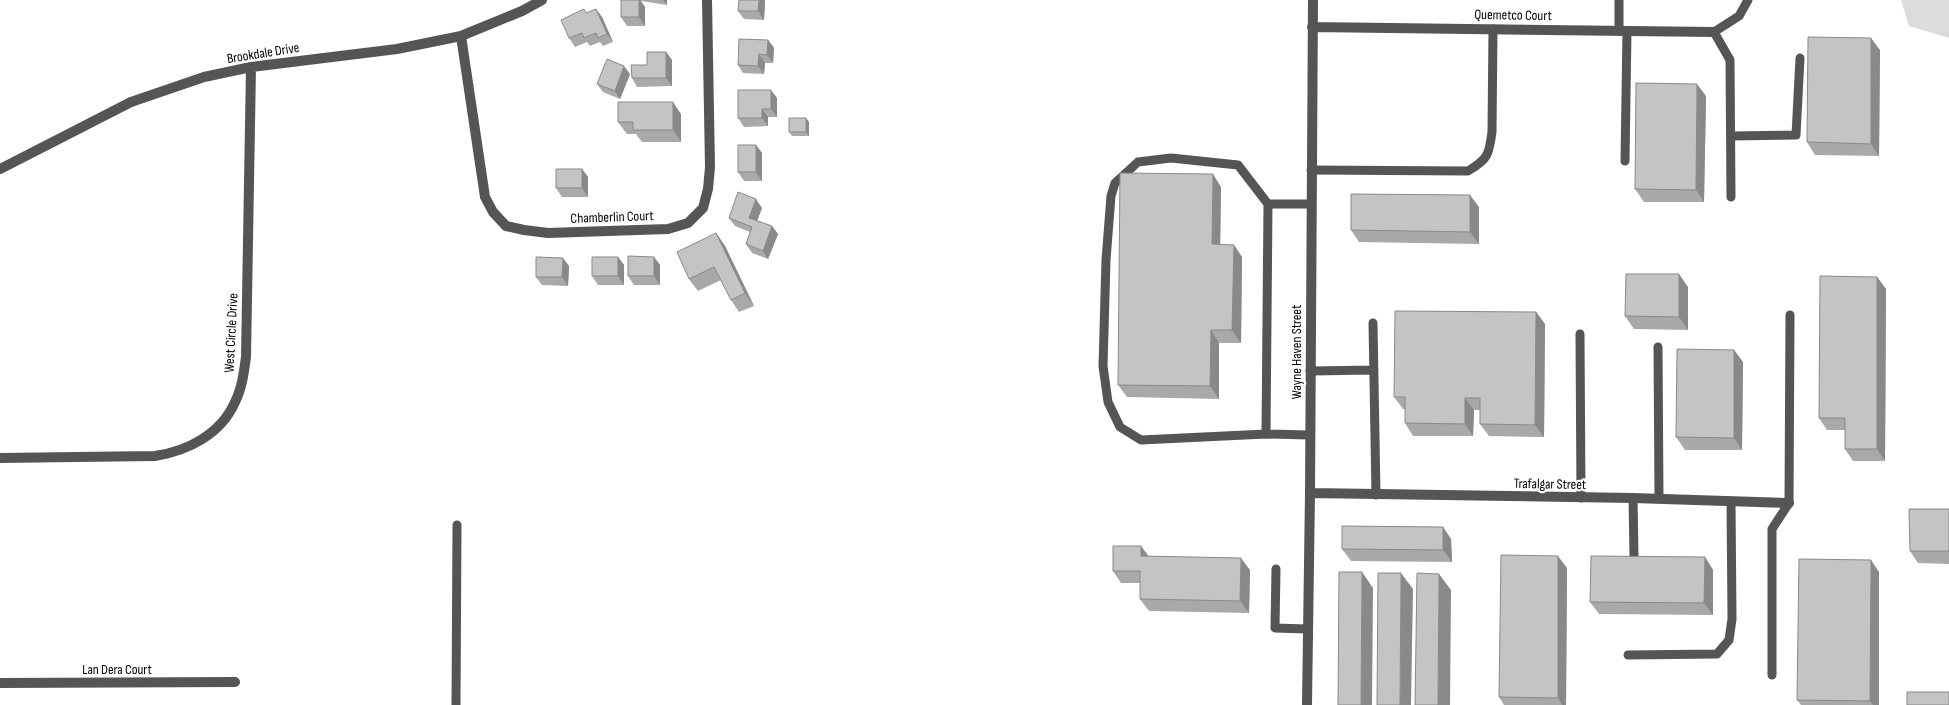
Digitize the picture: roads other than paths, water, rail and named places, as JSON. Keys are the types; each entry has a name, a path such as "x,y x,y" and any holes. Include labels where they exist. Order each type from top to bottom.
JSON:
{"street":[{"name":"Brookdale Drive","path":"0,169 131,102 204,77 251,68 397,49 461,36 522,11 542,0"},
{"name":"Chamberlin Court","path":"461,36 485,197 494,212 506,226 548,233 668,229 688,223 703,208 708,189 710,167 707,0"},
{"name":"Wayne Haven Street","path":"1306,705 1310,493 1313,0"},
{"name":"Quemetco Court","path":"1312,26 1714,32"},
{"name":"West Circle Drive","path":"0,458 155,456 173,453 208,436 235,404 242,382 246,357 251,68"},
{"name":"Trafalgar Street","path":"1310,493 1633,498 1789,503"},
{"name":"Lan Dera Court","path":"0,683 235,682"}],"lane":[{"path":"1619,0 1623,31 1625,161"},
{"path":"1731,197 1730,60 1714,32 1739,16 1748,0"},
{"path":"1311,170 1468,171 1484,161 1490,148 1492,132 1493,29"},
{"path":"1731,136 1796,135 1800,58"},
{"path":"1266,434 1268,204 1238,165 1170,158 1138,162 1115,183 1111,196 1106,260 1104,366 1108,402 1120,427 1141,440 1266,434 1310,435"},
{"path":"1268,204 1311,204"},
{"path":"1772,675 1772,529 1789,503 1790,315"},
{"path":"1373,323 1376,495"},
{"path":"1580,334 1581,498"},
{"path":"1658,347 1660,499"},
{"path":"1310,371 1373,370"},
{"path":"1633,498 1634,556"},
{"path":"1628,655 1717,654 1729,640 1732,619 1731,501"},
{"path":"456,705 457,525"},
{"path":"1276,569 1275,628 1307,629"}]}
